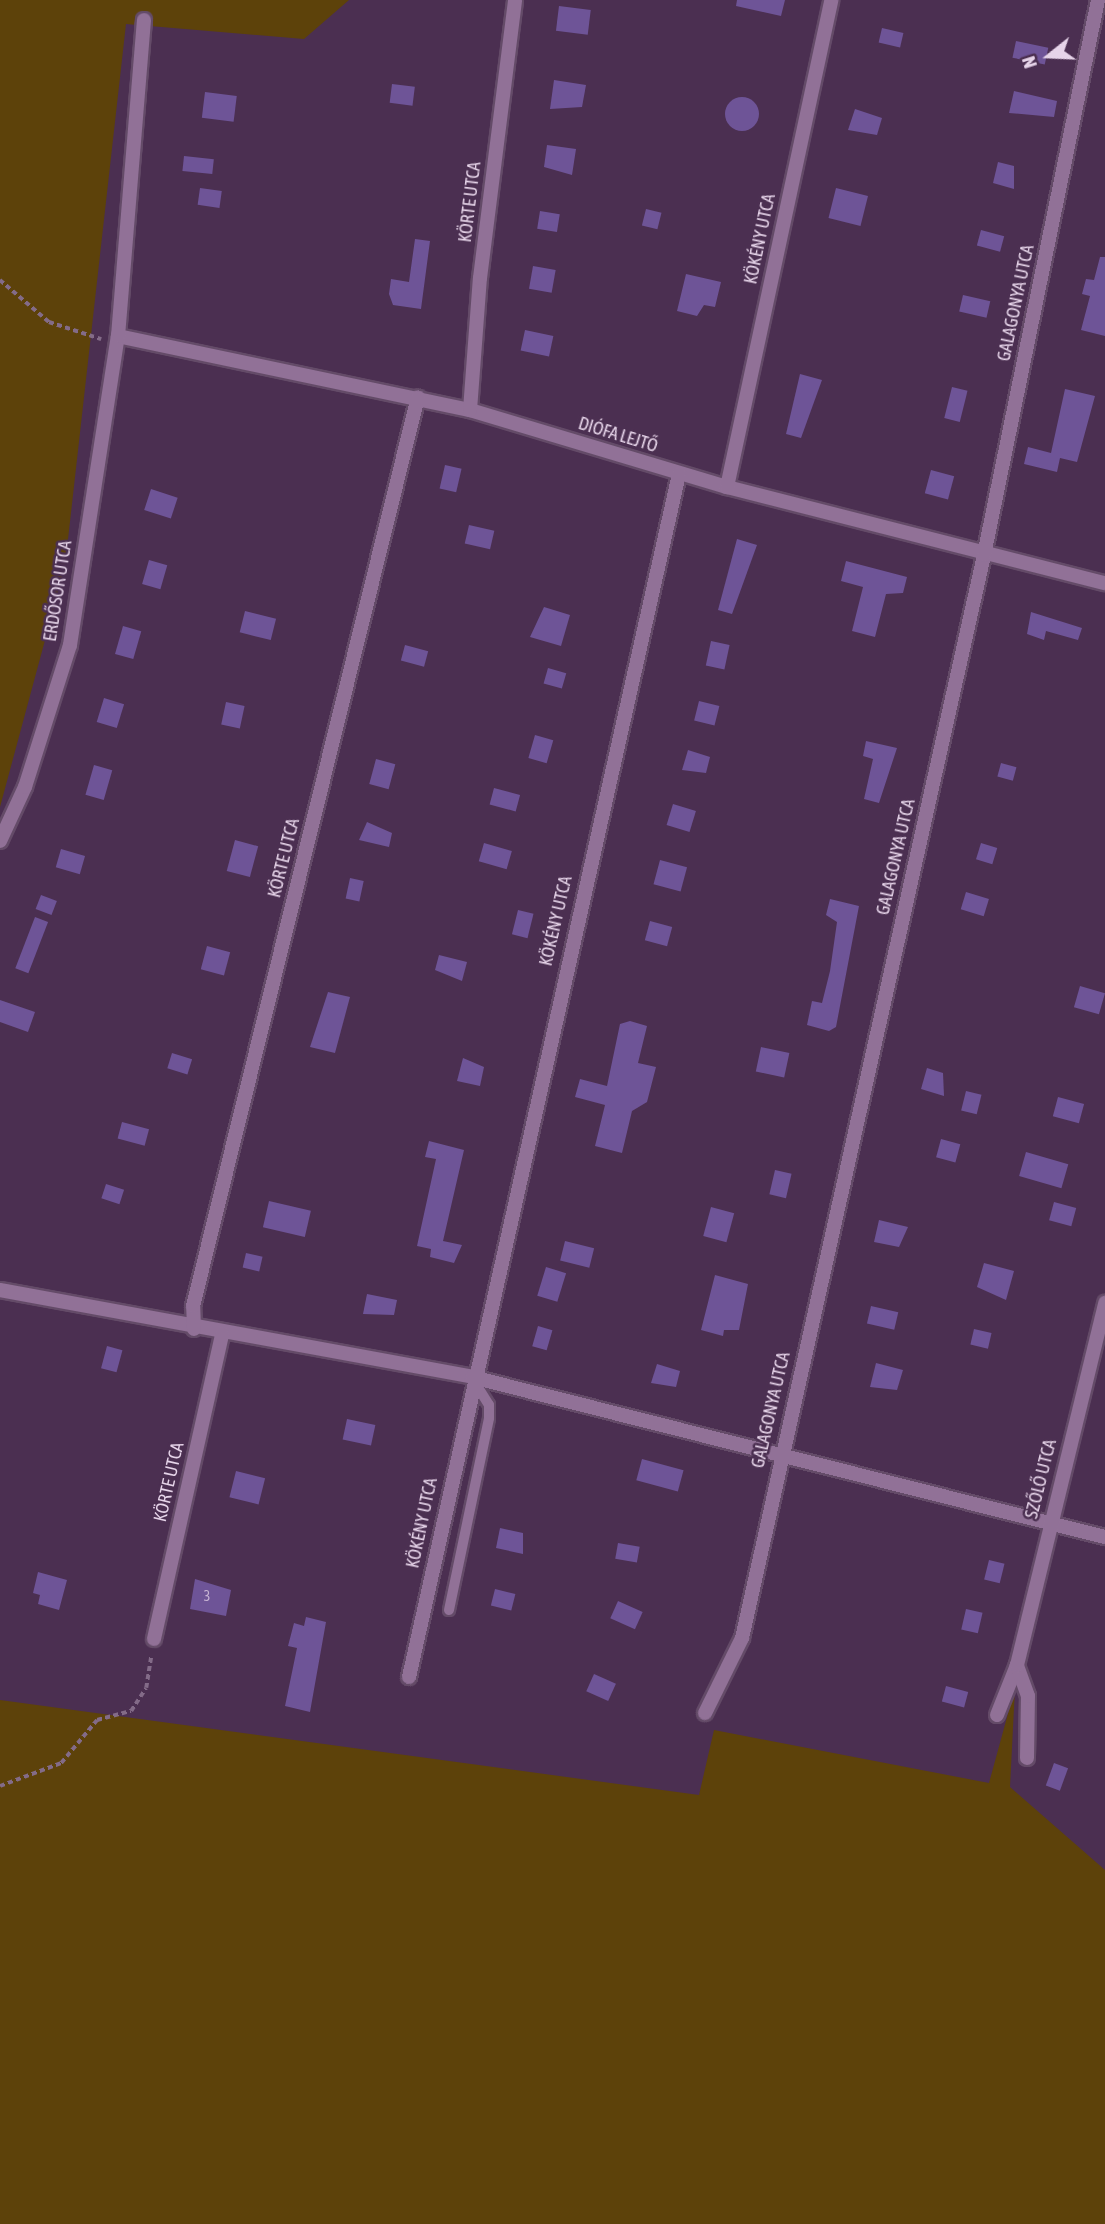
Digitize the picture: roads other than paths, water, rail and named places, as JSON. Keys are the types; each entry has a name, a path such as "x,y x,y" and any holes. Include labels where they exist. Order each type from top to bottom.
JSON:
{"street":[{"name":"KÖRTE UTCA","path":"470,410 480,278 515,0"},
{"name":"KÖKÉNY UTCA","path":"727,487 831,0"},
{"name":"GALAGONYA UTCA","path":"705,1713 742,1638 779,1457 984,555 1098,0"},
{"name":"ERDŐSOR UTCA","path":"0,841 25,787 70,645 117,339 144,20"},
{"name":"DIÓFA LEJTŐ","path":"117,339 418,397 727,487 984,555 1105,583"},
{"name":"KÖRTE UTCA","path":"194,1329 193,1306 418,397"},
{"name":"KÖKÉNY UTCA","path":"409,1677 472,1377 679,474"},
{"path":"0,1290 194,1329 472,1377 779,1457 1105,1536"},
{"name":"SZŐLŐ UTCA","path":"997,1715 1017,1665 1105,1303"},
{"name":"KÖRTE UTCA","path":"154,1639 222,1334"},
{"path":"1017,1665 1028,1696 1027,1758"}],"lane":[{"path":"449,1610 489,1418 489,1405 472,1377"}]}
